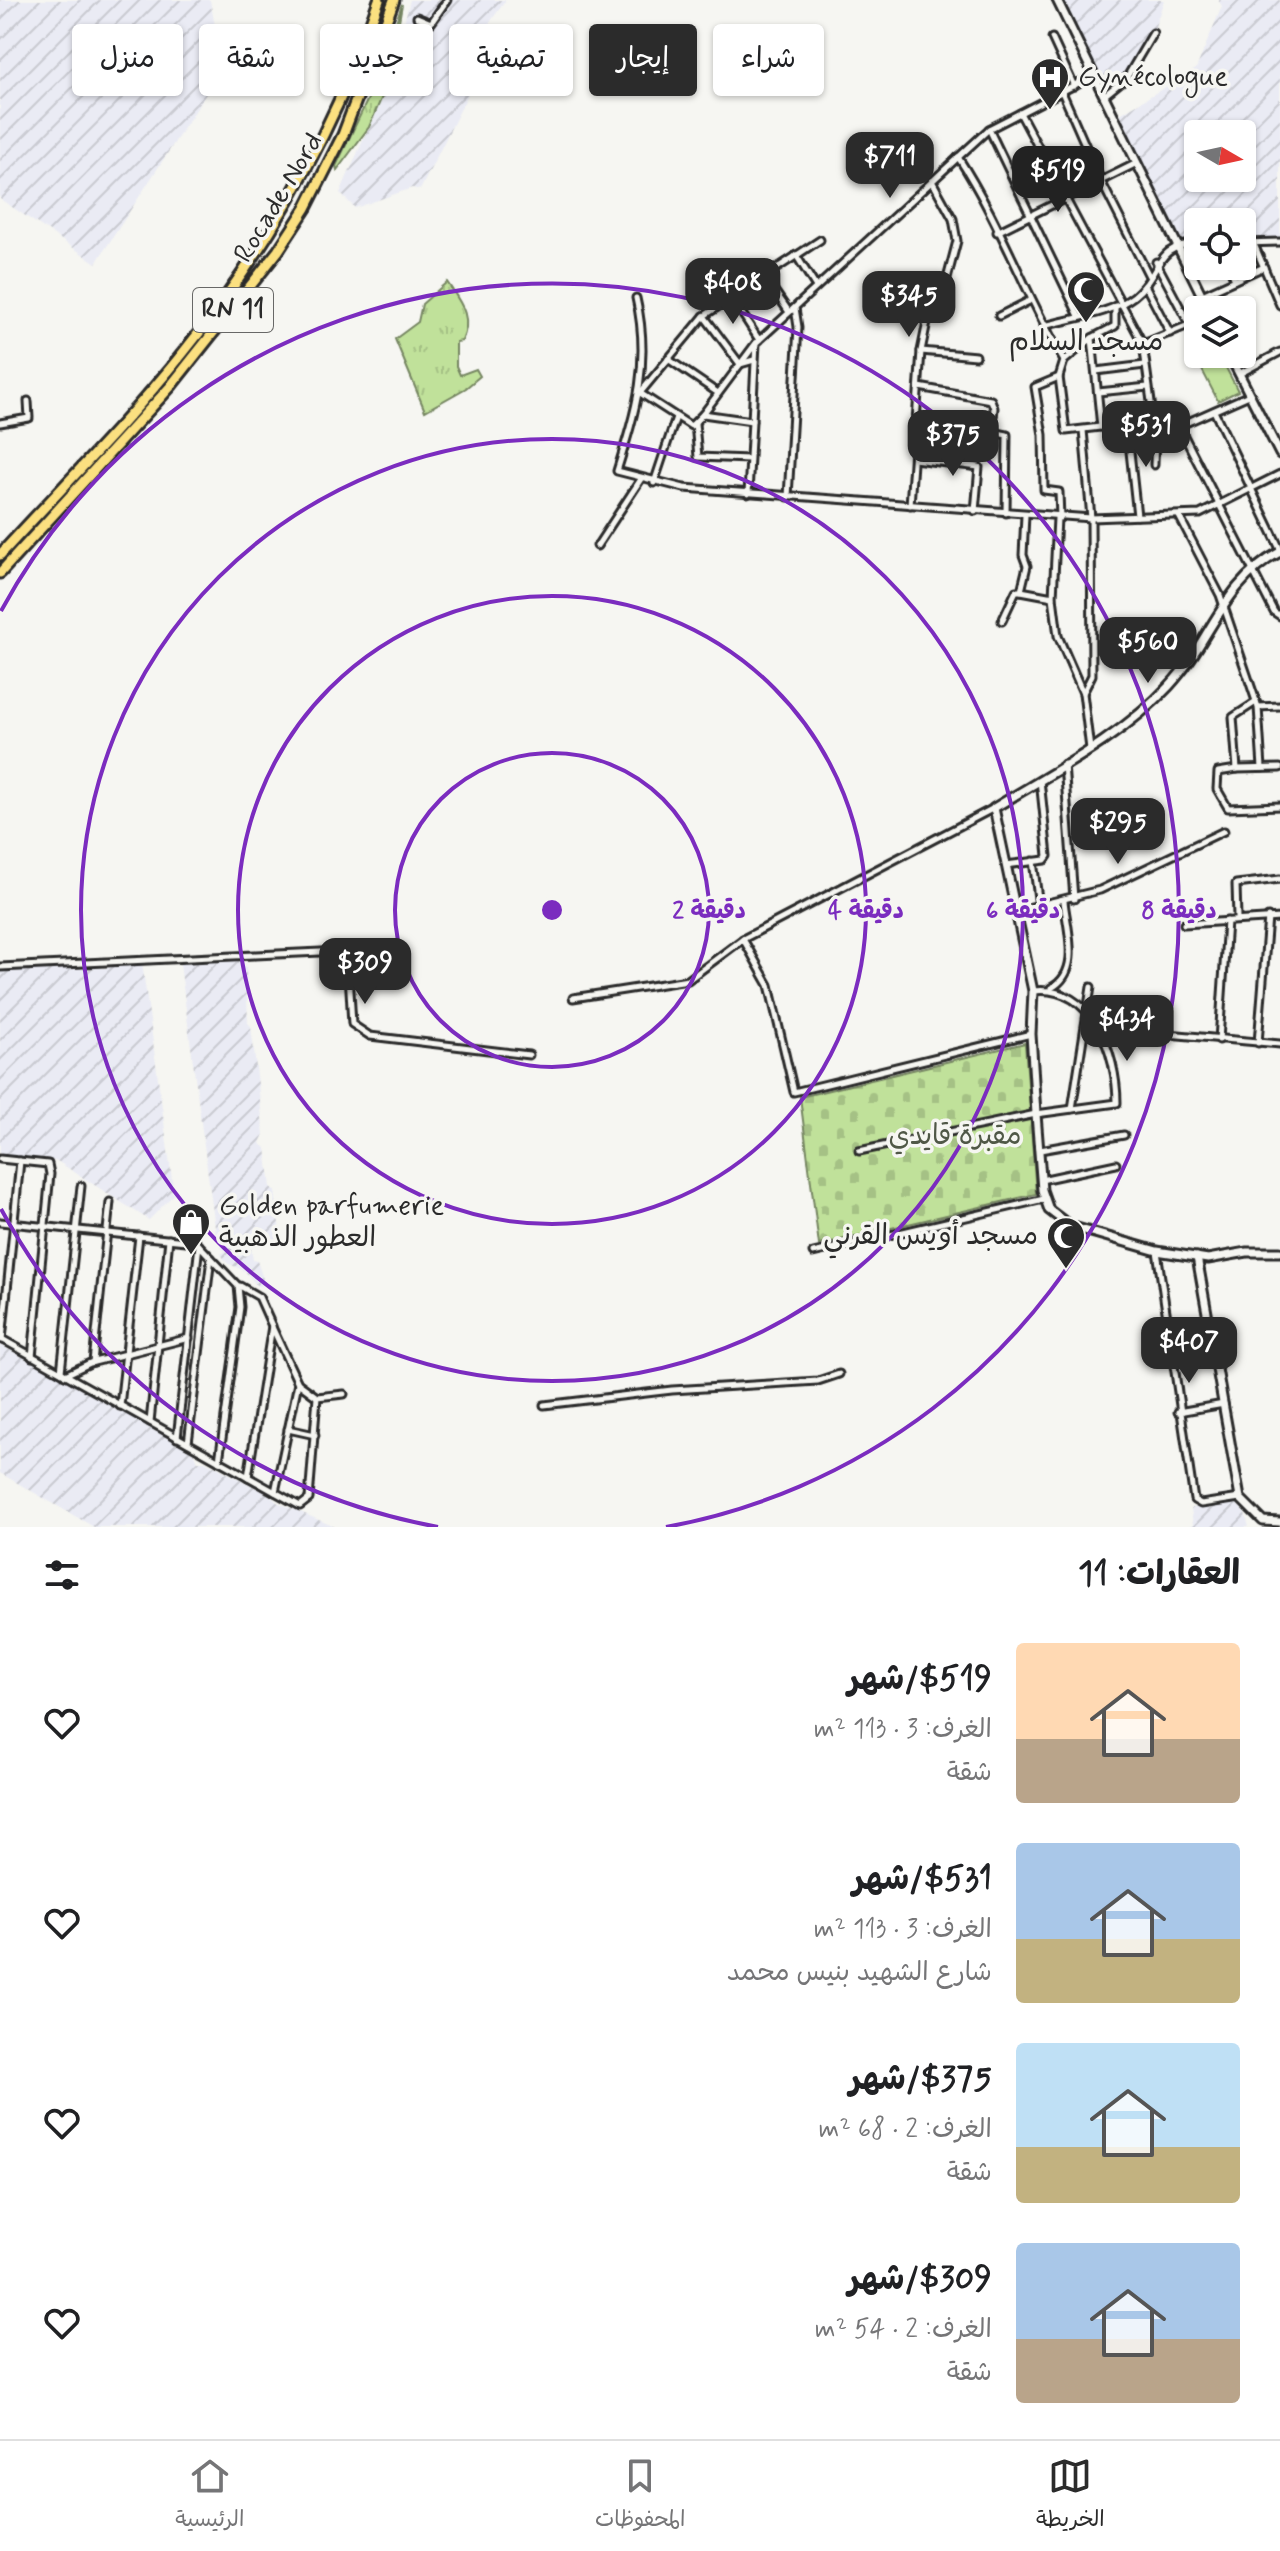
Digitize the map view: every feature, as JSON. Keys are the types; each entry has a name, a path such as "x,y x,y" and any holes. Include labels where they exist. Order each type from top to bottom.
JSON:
{"highway":[{"name":"Rocade Nord","path":"0,555 183,354 245,271 294,192 338,107 379,0"},
{"name":"Rocade Nord","path":"0,573 170,387 278,251 306,208 343,135 394,0"}],"street":[{"path":"417,17 431,23 447,0"},
{"path":"1057,0 1202,295 1235,280"},
{"path":"1105,95 1127,77 1153,33"},
{"path":"1052,38 1074,86"},
{"path":"640,393 691,426 758,341 989,129 1094,75"},
{"path":"1062,92 1101,181 1149,276"},
{"path":"1020,113 1118,304 1143,344 1155,431 1154,465"},
{"path":"989,129 1079,316"},
{"path":"958,157 980,191 1029,301 1064,361"},
{"path":"997,232 1138,162"},
{"path":"910,505 921,351 931,302 947,279 957,241 953,219 932,181"},
{"path":"640,393 704,316 820,240"},
{"path":"1256,242 1280,242"},
{"path":"1044,326 1118,304 1145,285 1156,262 1178,244 1184,244"},
{"path":"1256,249 1280,305"},
{"path":"796,255 816,287"},
{"path":"1156,262 1184,315"},
{"path":"1256,271 1264,267"},
{"path":"764,276 792,310 798,327 788,497"},
{"path":"1145,285 1170,333"},
{"path":"636,298 644,332 640,393 617,471 654,483 748,494 1091,518 1200,514 1280,474"},
{"path":"732,298 758,341 754,360 748,494"},
{"path":"999,316 1029,301"},
{"path":"1118,304 1115,326 1092,338 1064,361 1059,377 1064,429 1083,430 1152,421"},
{"path":"704,316 740,364"},
{"path":"1143,344 1184,326"},
{"path":"1092,338 1101,427"},
{"path":"921,351 976,356"},
{"path":"1238,374 1280,352"},
{"path":"668,359 718,393"},
{"path":"740,364 754,360"},
{"path":"1096,371 1145,365"},
{"path":"1235,368 1280,454"},
{"path":"642,372 651,380"},
{"path":"1059,377 1035,387 1043,435 1044,490 1059,492 1053,597 1058,636 1083,693 1090,749"},
{"path":"919,387 991,400 994,408 992,429"},
{"path":"1098,392 1148,387"},
{"path":"1155,431 1163,433 1249,395"},
{"path":"0,423 29,418 28,401"},
{"path":"573,998 688,980 743,939 994,808 1040,780 1090,749 1170,686 1207,635 1223,602 1253,569 1280,551 1214,411"},
{"path":"703,414 752,421"},
{"path":"917,416 992,429 1008,437 1006,513"},
{"path":"654,483 676,417"},
{"path":"695,422 698,457 749,459"},
{"path":"1127,424 1137,516"},
{"path":"1179,426 1274,612 1280,616"},
{"path":"1083,430 1091,518 1092,675 1083,693"},
{"path":"914,459 979,467 975,511"},
{"path":"597,546 641,479"},
{"path":"1021,591 1027,566 1023,555 1025,515"},
{"path":"1179,516 1223,602 1257,705 1262,768"},
{"path":"1002,621 1016,591 1053,597"},
{"path":"1237,769 1233,717 1257,705 1280,706"},
{"path":"1064,764 1074,899"},
{"path":"1280,768 1218,772 1217,789 1228,808 1280,806"},
{"path":"1006,865 1048,856 1040,780"},
{"path":"994,808 1033,991 1031,1034 1044,1199 1057,1219 1070,1226 1157,1251 1197,1257 1280,1252"},
{"path":"1015,911 1074,899 1117,883 1224,831"},
{"path":"1033,861 1039,906"},
{"path":"1237,918 1236,884 1280,879"},
{"path":"1033,991 1051,989 1064,980 1071,961 1064,901"},
{"path":"1258,1043 1268,917"},
{"path":"1184,924 1237,918 1280,918"},
{"path":"1219,1040 1227,921"},
{"path":"743,939 769,985 794,1092 1031,1034"},
{"path":"0,967 342,951 348,957 352,1024 370,1036 529,1055"},
{"path":"1072,1109 1091,987"},
{"path":"859,1151 1036,1114 1117,1101 1114,1071 1100,1028 1088,1011 1051,989"},
{"path":"1100,1028 1280,1044"},
{"path":"1040,1150 1124,1135"},
{"path":"0,1159 48,1164 32,1357"},
{"path":"20,1161 1,1339 300,1506 309,1499 317,1397"},
{"path":"1041,1180 1116,1164"},
{"path":"63,1374 81,1186"},
{"path":"813,1253 1044,1199"},
{"path":"93,1362 110,1202"},
{"path":"0,1222 199,1244 236,1283 259,1297 298,1383 317,1397 344,1394"},
{"path":"120,1406 139,1236"},
{"path":"150,1422 169,1239"},
{"path":"177,1438 199,1244"},
{"path":"1157,1251 1178,1412 1194,1501 1201,1504 1240,1498"},
{"path":"188,1443 211,1257"},
{"path":"1197,1257 1240,1498 1263,1521 1280,1522"},
{"path":"219,1461 240,1307 241,1292 236,1283"},
{"path":"248,1477 272,1326"},
{"path":"63,1374 93,1362 189,1338"},
{"path":"544,1405 672,1390 818,1381 839,1374"},
{"path":"275,1492 298,1383"},
{"path":"1178,1412 1225,1404"},
{"path":"288,1429 315,1435"}],"shaded area":[{"path":"0,0 210,0 215,24 199,24 199,96 205,96 96,263 0,199"},
{"path":"410,0 506,0 489,24 449,24 449,96 467,96 420,190 412,188 355,208 340,193 382,96 433,96 433,24 404,24"},
{"path":"1057,0 1164,0 1148,47 1130,75 1104,98"},
{"path":"1218,0 1280,0 1280,242 1256,242 1256,208 1184,208 1184,243 1178,243 1120,114 1196,69 1222,6"},
{"path":"240,960 246,967 248,1023 251,1026 264,1134 260,1143 266,1148 281,1240 249,1237 253,1260 257,1261 265,1285 257,1286 245,1271 227,1263 221,1254 226,1251 221,1248 225,1234 216,1235 180,964"},
{"path":"142,963 174,1194 149,1220 57,1161 0,1155 0,970 104,968"},
{"path":"0,1345 110,1403 194,1453 198,1461 205,1461 268,1494 277,1502 335,1527 94,1527 0,1473"},
{"path":"1236,1503 1245,1513 1249,1527 1186,1527 1193,1525 1191,1508"}],"green space":[{"path":"369,96 382,96 369,127 337,170 336,166"},
{"path":"447,282 466,317 462,341 456,342 456,366 460,375 476,369 480,376 466,388 425,411 395,339 418,322 422,304"},
{"path":"1201,368 1226,368 1238,391 1218,401"},
{"name":"مقبرة قايدي","path":"1025,1043 1036,1194 819,1245 800,1097"}],"place":[{"name":"Gynécologue","path":"1050,111"},
{"name":"مسجد السلام","path":"1086,324"},
{"name":"Golden parfumerie العطور الذهبية","path":"191,1256"},
{"name":"مسجد أويس القرني","path":"1066,1270"}]}
